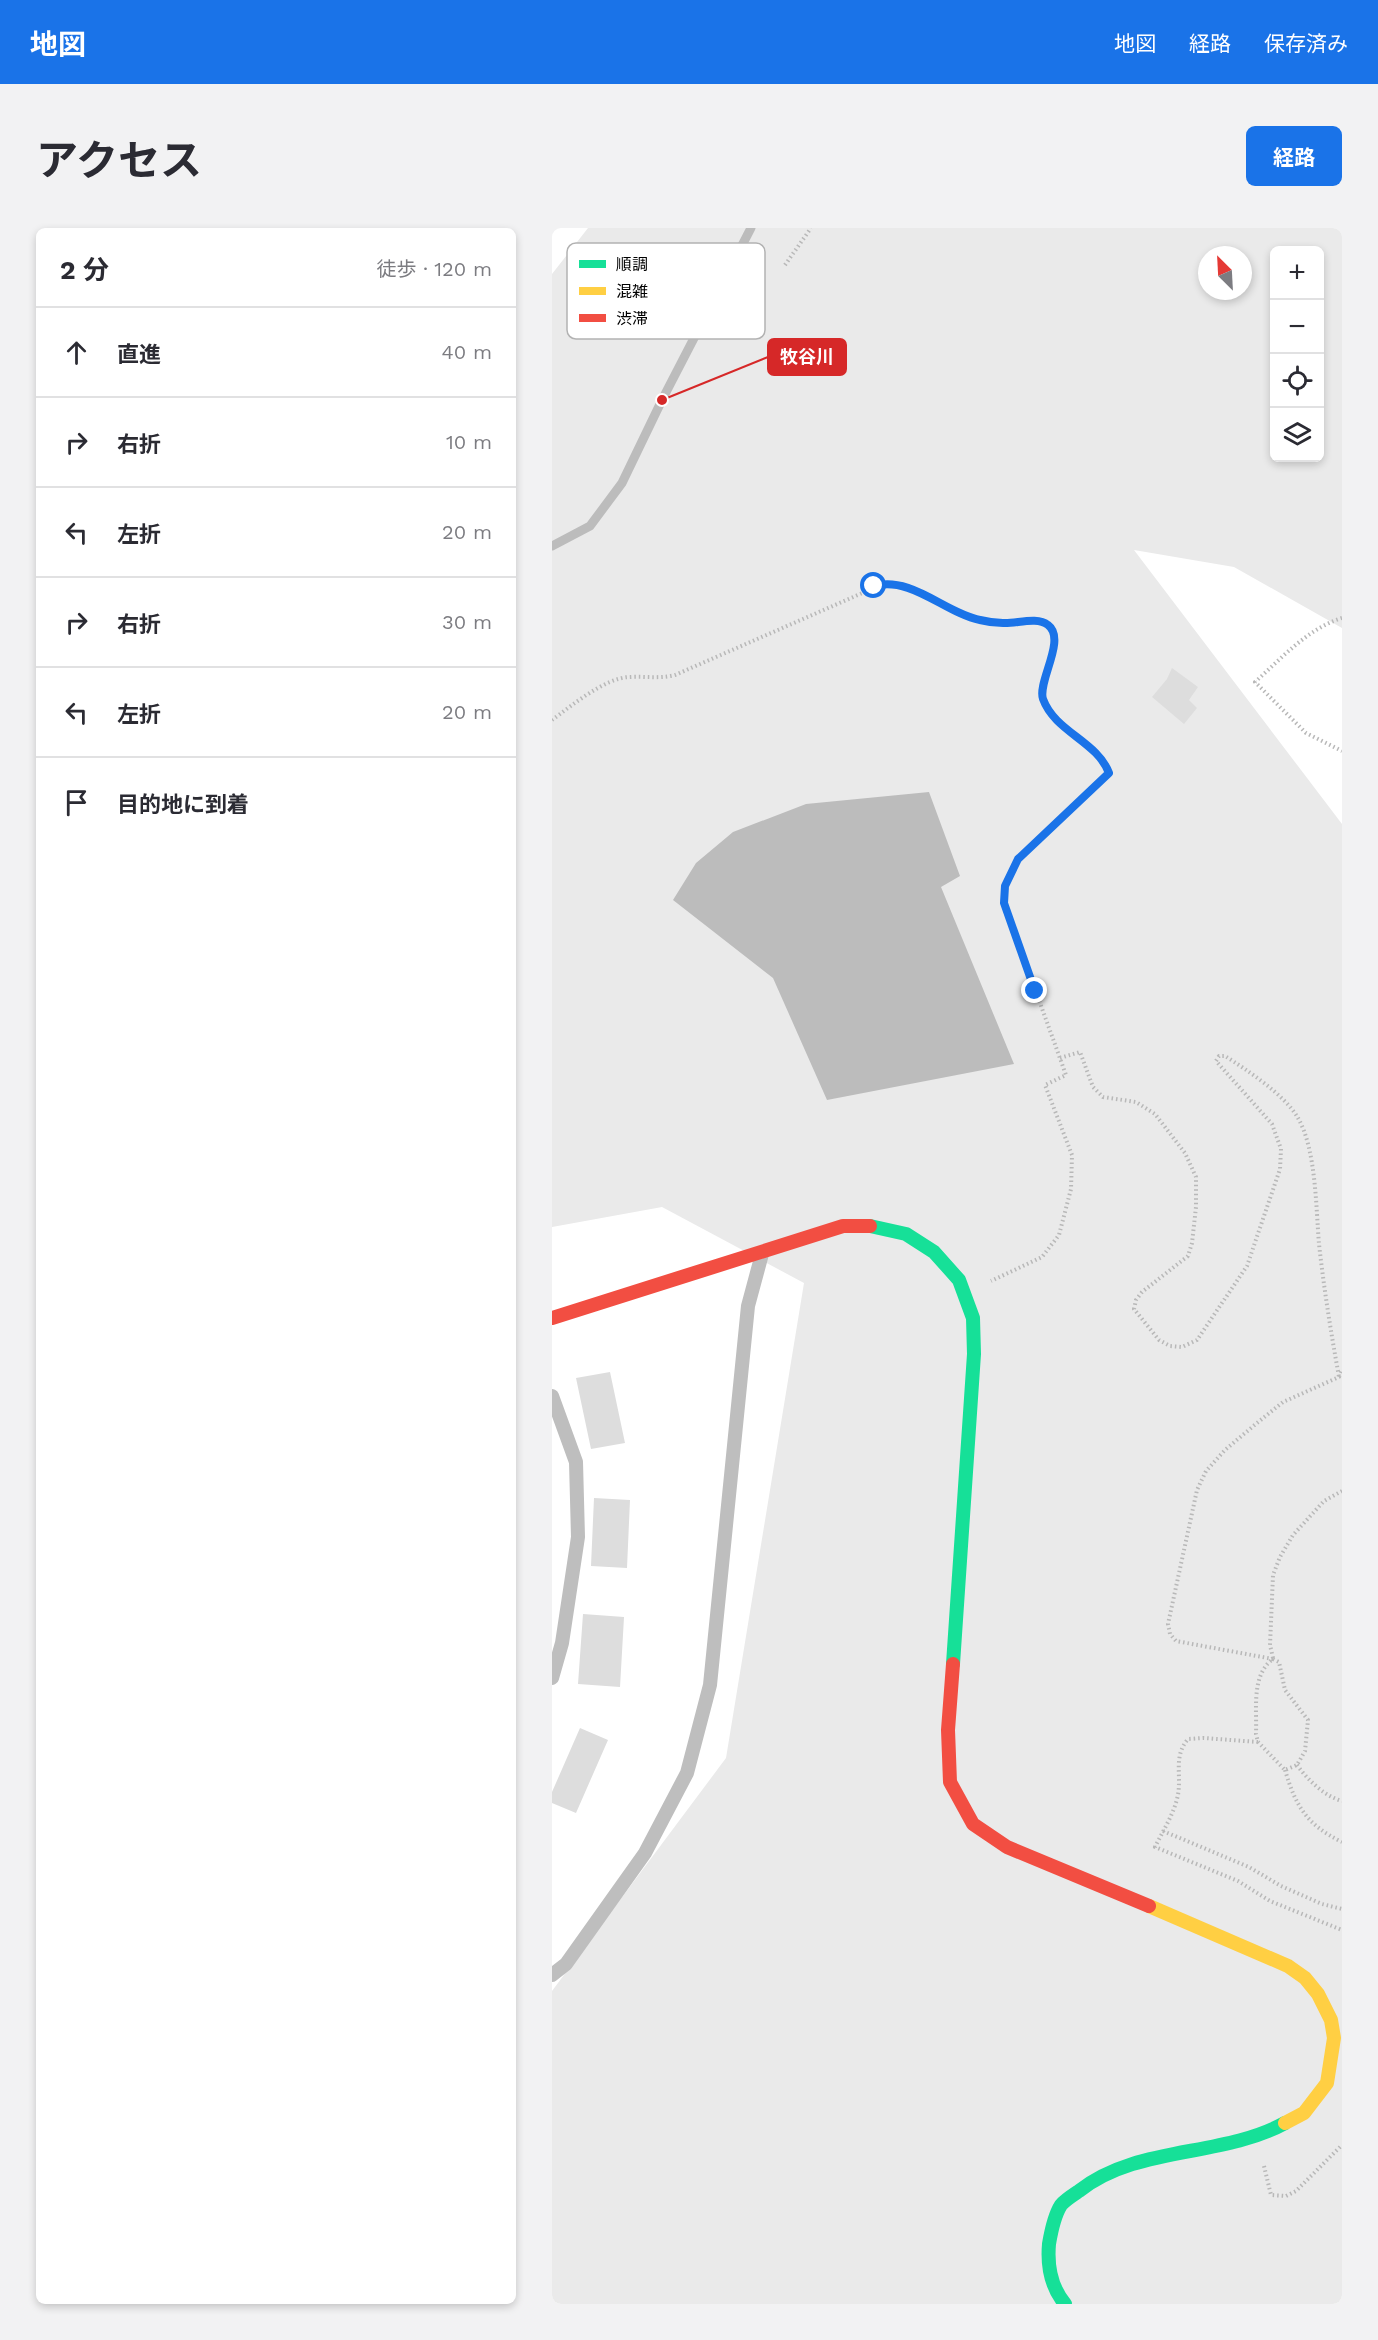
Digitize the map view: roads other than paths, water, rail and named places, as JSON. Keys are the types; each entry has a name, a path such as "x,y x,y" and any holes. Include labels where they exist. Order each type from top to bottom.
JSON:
{"street":[{"path":"552,1318 843,1226 877,1226 906,1234 934,1252 959,1280 973,1318 974,1354 949,1719 950,1782 973,1824 1007,1847 1270,1957 1298,1972 1320,1997 1334,2026 1335,2053 1331,2074 1319,2097 1301,2117 1258,2136 1133,2163 1093,2178 1062,2204 1050,2237 1047,2264 1054,2292 1065,2304"}],"lane":[{"path":"552,1975 566,1964 645,1852 687,1773 710,1685 748,1306 762,1252"},
{"path":"552,1396 576,1462 578,1537 561,1643 552,1678"}],"waterway":[{"path":"743,243 751,228"},
{"path":"552,546 590,526 622,483 694,339"}],"place":[{"name":"牧谷川","path":"662,400"}]}
